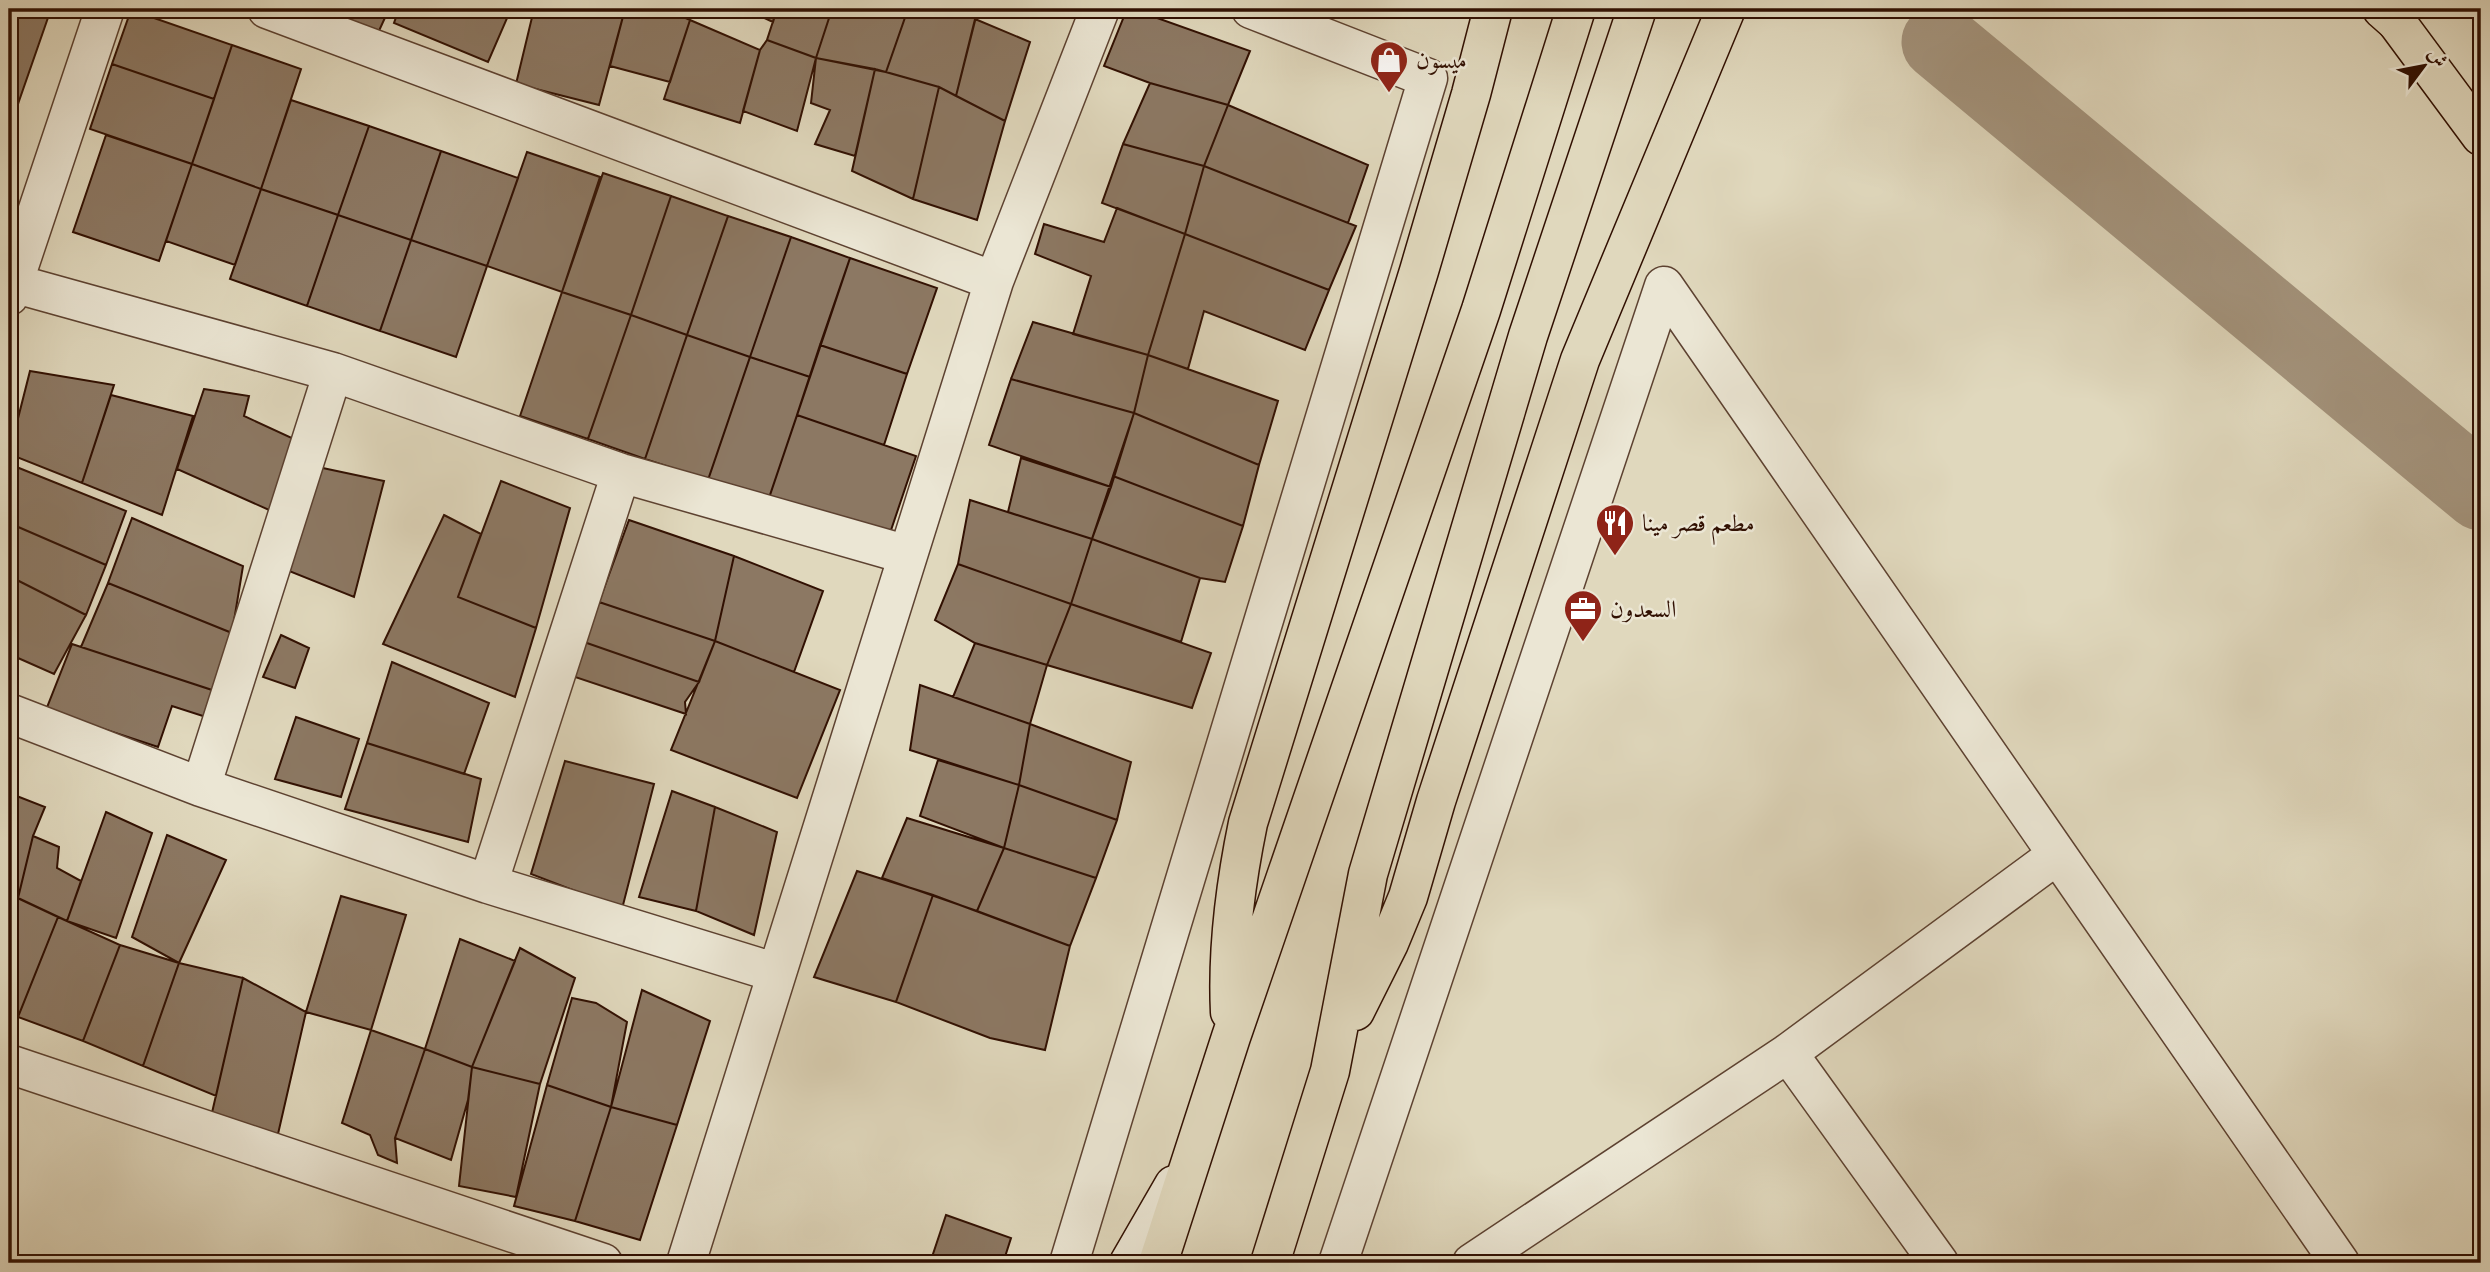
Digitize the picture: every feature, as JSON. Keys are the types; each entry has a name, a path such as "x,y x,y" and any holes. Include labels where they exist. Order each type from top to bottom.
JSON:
{"main road":[{"path":"1231,1037 1231,929 1237,876 1248,823 1419,271 1493,9"},
{"path":"1158,1263 1231,1037 1481,310 1576,9"},
{"path":"1330,1071 1368,874 1528,336 1637,9"},
{"path":"1270,1263 1330,1071 1408,897 1436,801 1580,360 1726,9"},
{"path":"2389,14 2481,136"}],"street":[{"path":"105,9 10,288 333,372 621,473 908,555"},
{"path":"267,9 994,281"},
{"path":"685,1263 994,281 1100,9"},
{"path":"1069,1263 1428,78 1251,9"},
{"path":"1338,1263 1664,286 2340,1263"},
{"path":"201,787 333,372"},
{"path":"488,884 621,473"},
{"path":"9,713 201,787 488,884 777,973"},
{"path":"1472,1263 1788,1053 2057,855"},
{"path":"1788,1053 1940,1263"},
{"path":"9,1064 603,1263"},
{"path":"1129,1263 1169,1195 1207,1110"},
{"path":"1289,1263 1293,1222 1308,1138"}],"building":[{"path":"9,9 51,9 19,101 9,98"},
{"path":"317,9 389,9 378,33"},
{"path":"399,9 511,9 488,62 394,23"},
{"path":"534,9 625,9 599,105 516,84"},
{"path":"625,9 666,9 690,20 670,82 610,66"},
{"path":"745,9 777,9 773,22"},
{"path":"777,9 832,9 816,58 767,40"},
{"path":"832,9 908,9 886,72 816,58"},
{"path":"908,9 978,9 956,96 939,87 886,72"},
{"path":"1127,9 1250,51 1228,105 1150,83 1104,66"},
{"path":"131,10 232,45 214,99 112,64"},
{"path":"975,19 1030,42 1005,121 956,96"},
{"path":"690,20 760,50 740,123 664,99"},
{"path":"767,40 816,58 797,131 743,111 760,50"},
{"path":"232,45 301,69 261,189 192,164"},
{"path":"816,58 875,69 855,156 815,144 830,110 811,103"},
{"path":"112,64 214,99 192,164 90,129"},
{"path":"875,69 939,87 913,199 852,171"},
{"path":"1150,83 1228,105 1204,166 1123,144"},
{"path":"939,87 1005,121 977,220 913,199"},
{"path":"9,98 19,101 9,133"},
{"path":"291,100 369,126 338,215 261,189"},
{"path":"1228,105 1368,165 1348,223 1204,166"},
{"path":"369,126 441,151 411,240 338,215"},
{"path":"106,135 192,164 159,261 73,232"},
{"path":"1123,144 1204,166 1185,234 1102,203"},
{"path":"441,151 518,178 487,266 411,240"},
{"path":"527,152 600,177 562,292 487,266"},
{"path":"192,164 261,189 235,265 166,241"},
{"path":"1204,166 1356,226 1329,290 1185,234"},
{"path":"603,173 671,196 631,315 562,292"},
{"path":"261,189 338,215 307,306 230,279"},
{"path":"671,196 728,216 687,335 631,315"},
{"path":"1117,208 1185,234 1148,355 1073,334 1091,276 1035,254 1044,224 1104,242"},
{"path":"338,215 411,240 380,331 307,306"},
{"path":"728,216 791,237 750,357 687,335"},
{"path":"1185,234 1329,290 1305,350 1204,311 1188,369 1148,355"},
{"path":"791,237 850,258 810,377 750,357"},
{"path":"411,240 487,266 456,357 380,331"},
{"path":"850,258 937,288 907,374 820,345"},
{"path":"562,292 631,315 588,439 520,416"},
{"path":"631,315 687,335 645,459 588,439"},
{"path":"1033,322 1148,355 1134,413 1011,379"},
{"path":"687,335 750,357 708,480 645,459"},
{"path":"820,345 907,374 884,445 797,415"},
{"path":"1148,355 1278,401 1259,465 1134,413"},
{"path":"750,357 810,377 768,501 708,480"},
{"path":"30,371 114,385 82,483 9,454"},
{"path":"1011,379 1134,413 1111,487 989,445"},
{"path":"204,389 249,396 244,416 294,439 276,513 177,469"},
{"path":"111,395 193,416 162,515 82,483"},
{"path":"1134,413 1259,465 1243,526 1113,476"},
{"path":"797,415 916,456 887,542 768,501"},
{"path":"1021,458 1111,487 1092,539 1008,512"},
{"path":"9,464 126,511 106,565 9,523"},
{"path":"318,467 384,481 354,597 284,569"},
{"path":"1113,476 1243,526 1225,582 1200,578 1092,539"},
{"path":"501,481 570,508 536,628 458,597"},
{"path":"970,500 1092,539 1071,604 958,564"},
{"path":"444,515 481,534 458,597 536,628 515,697 383,644"},
{"path":"132,518 243,566 232,633 108,583"},
{"path":"629,520 734,556 715,641 599,602"},
{"path":"9,523 106,565 86,615 9,576"},
{"path":"1092,539 1200,578 1181,642 1071,604"},
{"path":"734,556 823,591 794,672 715,641"},
{"path":"958,564 1071,604 1047,665 975,643 935,620"},
{"path":"9,576 86,615 54,674 9,654"},
{"path":"108,583 232,633 215,691 81,647"},
{"path":"599,602 715,641 699,682 584,642"},
{"path":"1071,604 1211,653 1192,708 1047,665"},
{"path":"281,635 309,648 295,688 263,677"},
{"path":"715,641 840,690 797,798 671,750"},
{"path":"584,642 699,682 685,702 686,714 569,675"},
{"path":"975,643 1047,665 1030,724 953,697"},
{"path":"72,644 215,691 206,717 172,706 158,747 46,710"},
{"path":"392,662 489,703 464,774 367,743"},
{"path":"920,685 1030,724 1019,785 910,750"},
{"path":"296,717 359,739 341,797 275,779"},
{"path":"1030,724 1131,762 1117,820 1019,785"},
{"path":"367,743 481,779 468,842 345,809"},
{"path":"938,760 1019,785 1004,848 920,816"},
{"path":"565,761 654,784 622,909 531,874"},
{"path":"1019,785 1117,820 1096,878 1004,848"},
{"path":"672,791 715,807 696,911 639,897"},
{"path":"9,793 45,807 33,836 18,898 9,894"},
{"path":"715,807 777,832 754,935 696,911"},
{"path":"106,812 152,833 116,938 67,921"},
{"path":"907,818 1004,848 977,911 882,878"},
{"path":"167,835 226,860 179,963 132,937"},
{"path":"33,836 59,847 57,868 81,881 67,921 18,898"},
{"path":"1004,848 1096,878 1070,946 977,911"},
{"path":"857,871 933,895 896,1002 814,977"},
{"path":"9,894 58,917 18,1017 9,1012"},
{"path":"933,895 1070,946 1045,1050 990,1038 896,1002"},
{"path":"341,896 406,915 371,1030 306,1012"},
{"path":"58,917 120,945 83,1041 18,1017"},
{"path":"460,939 515,961 472,1067 425,1049"},
{"path":"120,945 179,963 143,1066 83,1041"},
{"path":"520,948 575,978 540,1084 472,1067"},
{"path":"179,963 243,978 216,1096 143,1066"},
{"path":"243,978 306,1012 278,1134 211,1117"},
{"path":"642,990 710,1021 677,1125 611,1107"},
{"path":"572,998 596,1003 627,1022 611,1107 547,1085"},
{"path":"371,1030 425,1049 395,1138 397,1163 378,1155 370,1135 342,1123"},
{"path":"425,1049 472,1067 468,1100 451,1160 395,1138"},
{"path":"472,1067 540,1084 516,1197 459,1186"},
{"path":"547,1085 611,1107 575,1221 514,1206"},
{"path":"611,1107 677,1125 640,1240 575,1221"},
{"path":"946,1215 1011,1238 1003,1263 930,1263"}],"waterway":[{"path":"1940,42 2481,492"}],"place":[{"name":"ميسون","path":"1389,94"},
{"name":"مطعم قصر مينا","path":"1615,557"},
{"name":"السعدون","path":"1583,643"}]}
